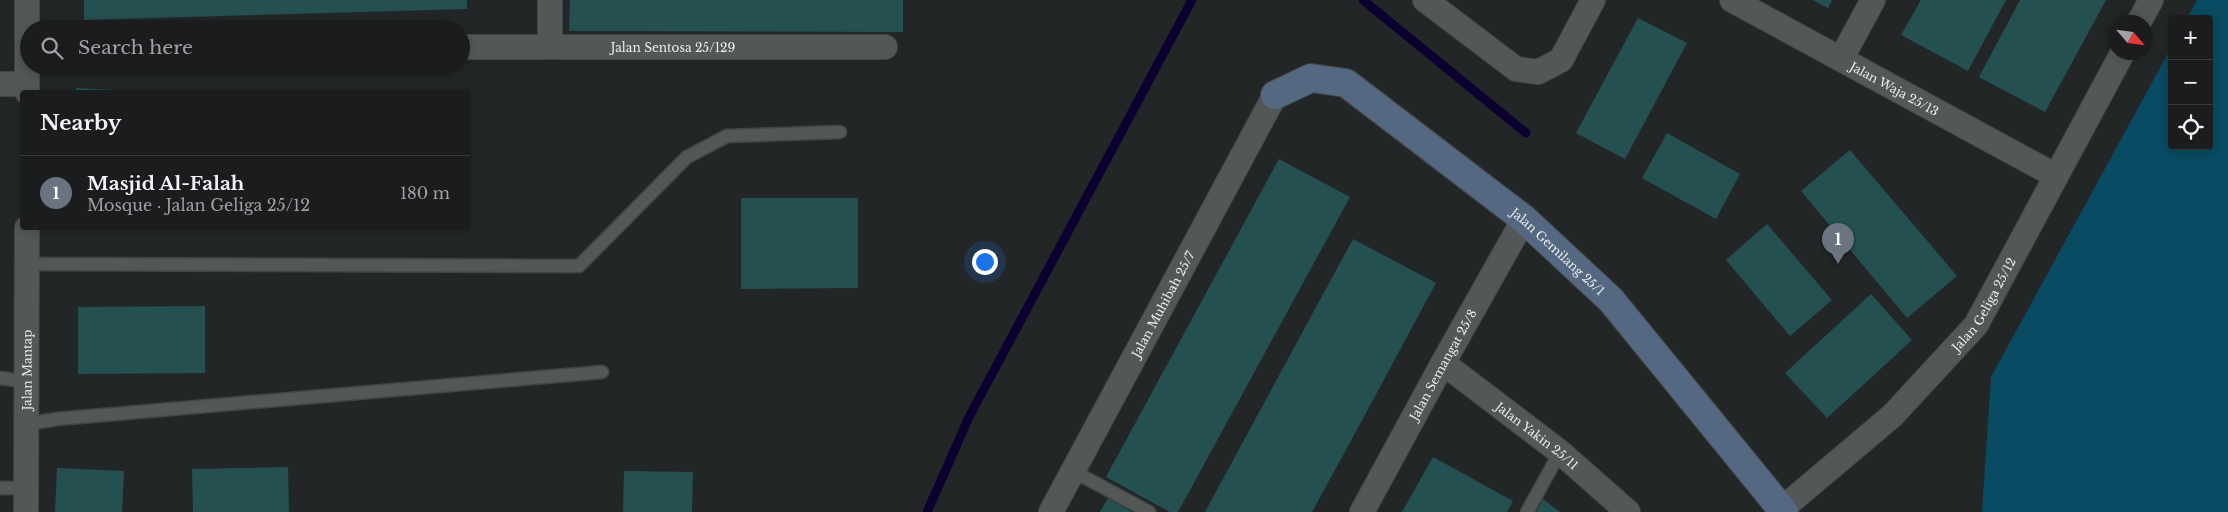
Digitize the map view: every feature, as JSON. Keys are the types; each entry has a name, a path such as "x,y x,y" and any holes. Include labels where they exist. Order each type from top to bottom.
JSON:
{"street":[{"path":"27,0 27,20"},
{"path":"550,0 550,47"},
{"path":"1425,0 1516,69 1538,72 1561,60 1593,0"},
{"name":"Jalan Waja 25/13","path":"1732,0 2056,176"},
{"path":"1841,59 1873,0"},
{"path":"2143,15 2151,0"},
{"name":"Jalan Sentosa 25/129","path":"470,46 885,47"},
{"name":"Jalan Geliga 25/12","path":"1784,510 1893,415 1976,325 2119,60"},
{"path":"0,84 27,88 27,75"},
{"name":"Jalan Gemilang 25/1","path":"1275,95 1311,78 1346,83 1524,219 1611,300 1784,510"},
{"name":"Jalan Muhibah 25/7","path":"1051,512 1275,95"},
{"name":"Jalan Semangat 25/8","path":"1362,512 1524,219"},
{"name":"Jalan Mantap","path":"26,512 27,230"},
{"name":"Jalan Yakin 25/11","path":"1443,363 1560,452 1628,512"}],"lane":[{"path":"27,264 579,266 687,157 727,136 840,132"},
{"path":"27,424 57,419 602,372"},
{"path":"0,378 27,382"},
{"path":"1526,512 1560,452"},
{"path":"1073,471 1149,512"},
{"path":"0,488 27,488"}],"shaded area":[{"path":"2197,0 2228,0 2228,512 1982,512 1991,377 2168,53 2168,150 2213,150 2213,15 2189,15"}],"building":[{"path":"84,0 467,0 467,9 84,20"},
{"path":"570,0 903,0 903,32 569,31"},
{"path":"1813,0 1832,0 1828,8"},
{"path":"1921,0 2006,0 1968,71 1901,35"},
{"path":"2020,0 2106,0 2045,112 1979,77"},
{"path":"1638,18 1687,43 1625,159 1576,133"},
{"path":"76,88 113,90 76,90"},
{"path":"1667,133 1740,174 1716,219 1642,178"},
{"path":"1850,150 1957,276 1907,318 1801,191"},
{"path":"1279,159 1350,197 1178,512 1170,512 1106,477"},
{"path":"741,198 858,198 858,288 741,289"},
{"path":"1767,224 1832,300 1790,336 1726,260"},
{"path":"1353,239 1436,283 1366,413 1312,512 1205,512"},
{"path":"1871,294 1912,340 1827,418 1785,373"},
{"path":"205,306 205,373 78,374 78,307"},
{"path":"1433,457 1513,501 1507,512 1402,512"},
{"path":"288,467 289,512 193,512 192,469"},
{"path":"57,468 124,471 122,512 55,512"},
{"path":"624,471 693,472 692,512 623,512"},
{"path":"1108,498 1132,512 1100,512"},
{"path":"1543,499 1560,512 1536,512"}],"waterway":[{"path":"927,512 969,417 1192,0"},
{"path":"1363,0 1526,133"}],"place":[{"name":"Masjid Al-Falah","path":"1838,264"}]}
